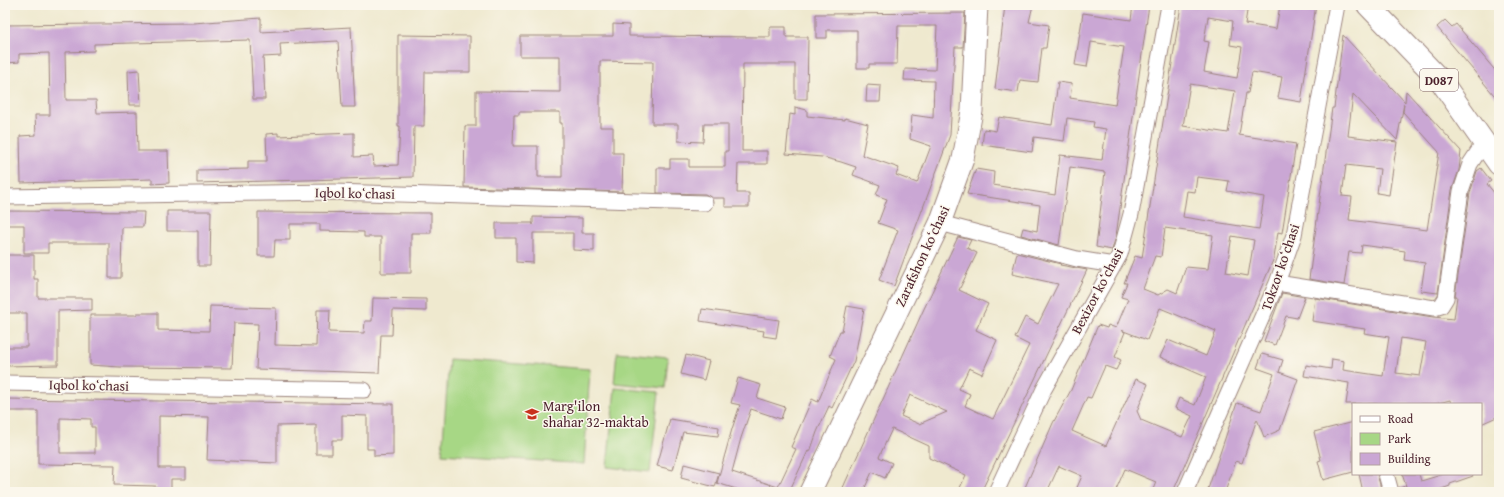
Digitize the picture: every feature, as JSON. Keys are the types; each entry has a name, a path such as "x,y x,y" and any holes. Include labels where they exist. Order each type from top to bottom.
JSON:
{"main road":[{"name":"Zarafshon koʻchasi","path":"810,492 940,223 963,159 972,111 977,5"},
{"name":"D087","path":"1368,5 1441,81 1499,164"}],"street":[{"name":"Bexizor koʻchasi","path":"996,492 1044,389 1120,254 1130,214 1169,5"},
{"name":"Tokzor koʻchasi","path":"1184,492 1277,283 1294,235 1337,5"},
{"path":"1277,283 1434,308 1441,306 1446,298 1461,191 1470,164 1484,143"},
{"name":"Iqbol koʻchasi","path":"5,197 333,192 705,203"},
{"path":"940,223 1077,259 1114,265"},
{"name":"Iqbol koʻchasi","path":"5,383 364,390"},
{"path":"1386,475 1391,492"}],"green space":[{"path":"617,352 668,357 665,388 614,383"},
{"path":"449,359 590,369 584,464 442,454"},
{"path":"615,388 659,392 650,472 607,467"}],"building":[{"path":"1005,5 1033,5 1029,22 1049,25 1046,48 1042,48 1038,82 1020,80 1018,92 995,89"},
{"path":"1133,5 1149,5 1116,236 1112,250 1096,247 1105,172 1070,167 1059,245 1021,235 1023,228 1037,231 1040,205 967,194 976,169 994,172 993,185 1055,195 1060,155 1102,160 1106,129 1093,127 1094,122 1067,118 1064,141 1034,137 1032,152 982,145 984,129 996,131 999,117 1052,125 1058,82 1072,84 1070,98 1115,105 1124,47 1091,42 1087,67 1075,65 1083,13 1131,20"},
{"path":"1181,5 1248,5 1245,24 1276,29 1280,5 1316,5 1301,102 1278,98 1282,77 1252,72 1248,93 1246,93 1239,135 1296,144 1282,233 1278,232 1274,258 1173,492 1152,492 1156,482 1125,469 1115,492 1075,492 1082,476 1059,466 1047,492 1023,492 1053,423 1071,390 1098,325 1107,328 1108,325 1116,328 1128,299 1121,297 1127,283 1124,283 1135,256 1142,258","holes":["1208,17 1233,21 1230,45 1242,47 1237,78 1204,72 1209,42 1204,41","1190,84 1235,91 1228,133 1183,126","1197,177 1229,181 1227,191 1264,197 1259,229 1183,217 1187,191 1195,192","1165,228 1213,235 1208,269 1186,267 1177,293 1168,289 1158,295 1143,289 1155,256 1161,257","1232,236 1254,240 1248,276 1226,272","1160,308 1216,331 1206,356 1168,340 1160,357 1206,377 1195,405 1179,398 1175,408 1192,416 1182,437 1141,420 1137,411 1148,384 1136,379 1106,446 1072,431 1087,397 1091,398 1105,366 1116,370 1121,360 1115,357 1125,332 1121,330 1147,340"]},
{"path":"965,13 963,47 955,47 950,135 894,286 879,280 898,230 878,223 887,199 876,195 880,185 853,175 856,167 841,162 822,157 786,154 790,114 795,115 795,107 807,110 807,116 845,120 845,118 868,124 862,155 899,168 896,175 917,183 931,146 910,139 912,115 933,118 934,81 904,80 905,69 935,70 937,26 898,26 897,64 869,64 869,68 857,68 857,30 827,30 827,38 816,38 816,14"},
{"path":"261,18 261,32 351,27 355,107 342,107 338,41 280,44 281,56 263,57 265,99 253,99 250,40 94,44 94,51 65,52 66,100 96,100 97,113 137,112 138,151 168,151 169,183 152,184 152,179 21,183 20,136 36,135 35,115 50,115 49,53 19,54 19,62 7,63 5,25 193,23"},
{"path":"1445,20 1452,27 1456,24 1499,75 1499,101 1437,27"},
{"path":"613,24 629,25 629,36 770,37 770,27 786,27 786,37 808,37 807,99 795,99 795,64 743,64 742,151 767,151 767,164 738,164 737,193 749,193 749,207 725,207 725,198 712,198 705,194 657,193 657,168 670,168 670,159 689,159 689,167 725,167 725,151 728,151 728,124 704,124 703,142 678,141 678,124 652,124 653,62 600,61 600,127 613,127 613,153 623,153 622,192 464,187 465,126 476,126 476,91 560,92 560,56 520,56 520,36 613,36","holes":["519,112 560,112 560,123 562,123 562,177 538,177 538,146 513,146 514,115 519,115"]},
{"path":"398,35 470,36 470,72 425,72 424,126 414,126 413,177 197,183 197,170 248,169 248,161 267,161 266,134 278,133 278,136 354,133 354,157 373,156 374,166 398,165 400,126 398,126"},
{"path":"1343,35 1405,102 1406,91 1461,151 1459,170 1452,190 1438,293 1421,291 1425,263 1404,260 1405,251 1362,245 1361,253 1349,252 1344,285 1309,279 1332,108 1334,108","holes":["1353,94 1397,140 1404,104 1403,112 1439,152 1427,230 1349,220 1352,197 1342,196 1346,165 1380,169 1377,193 1389,195 1397,142 1348,136"]},
{"path":"139,70 141,105 129,105 128,71"},
{"path":"867,85 881,86 880,102 866,102"},
{"path":"1481,168 1491,181 1487,184 1499,199 1499,416 1482,424 1482,403 1451,403 1450,400 1439,403 1346,404 1349,383 1304,376 1306,365 1331,369 1332,359 1344,361 1343,370 1383,376 1389,337 1364,333 1365,329 1312,321 1315,298 1454,319 1457,296 1455,296 1470,193 1477,171","holes":["1401,338 1426,342 1420,376 1396,373"]},
{"path":"5,211 144,212 143,227 122,227 121,278 109,278 109,243 48,243 48,253 24,253 24,225 5,225"},
{"path":"167,211 211,211 210,266 198,266 198,231 167,231"},
{"path":"258,212 431,213 431,233 411,233 411,273 381,273 381,237 364,237 364,232 320,231 320,224 290,224 290,240 275,240 274,256 258,256"},
{"path":"533,217 582,218 582,233 594,233 594,251 573,250 573,233 533,233 533,263 516,262 516,238 496,238 496,223 533,223"},
{"path":"958,237 971,240 967,248 977,253 959,290 988,304 976,330 997,340 982,374 969,368 959,389 970,394 965,406 993,419 1029,345 1015,338 1025,317 1038,324 1058,284 1012,274 1017,253 1061,264 1060,265 1087,270 981,492 958,492 966,475 929,458 929,446 892,429 879,457 892,463 885,478 872,472 863,492 841,492","holes":["910,395 947,412 919,424 901,416"]},
{"path":"5,255 34,255 34,279 38,279 38,298 92,298 92,310 58,311 58,365 5,366 5,347 27,347 27,313 5,313"},
{"path":"1282,293 1305,297 1297,318 1286,316 1275,345 1264,341"},
{"path":"373,298 426,299 426,311 393,310 392,335 381,335 379,373 256,369 258,324 234,323 232,368 120,367 90,365 90,315 137,315 137,313 158,313 158,330 209,331 210,306 276,308 275,345 316,346 317,310 330,310 329,332 364,333 365,321 372,321"},
{"path":"847,306 864,309 854,361 832,408 829,406 810,452 808,451 789,492 746,492 717,483 740,405 731,403 738,378 761,385 757,398 785,407 781,419 751,409 741,438 732,472 778,487 796,449 791,447 812,399 818,402 836,359 830,356 840,331 842,331"},
{"path":"702,309 779,320 776,338 763,336 764,331 700,321"},
{"path":"1262,354 1283,360 1279,372 1298,379 1280,430 1264,437 1257,419 1242,463 1236,461 1225,492 1207,492 1237,403 1261,411 1274,374 1257,368"},
{"path":"686,355 709,361 704,380 681,374"},
{"path":"5,399 393,404 393,455 374,456 374,449 367,449 367,416 342,415 342,440 332,440 332,454 316,454 316,425 277,426 277,463 207,460 209,417 159,416 159,468 186,468 186,479 171,479 171,492 156,492 156,486 114,485 115,465 38,464 38,411 5,411","holes":["60,418 91,419 91,427 95,427 95,453 60,453"]},
{"path":"670,419 719,427 718,436 683,432 673,470 657,466"},
{"path":"1352,422 1352,472 1323,480 1318,461 1321,460 1314,432"},
{"path":"684,464 719,473 715,487 681,478"},
{"path":"1359,475 1377,475 1382,492 1363,492"},
{"path":"1402,475 1419,475 1421,481 1441,475 1473,476 1433,492 1400,492 1399,488 1406,486"}],"place":[{"name":"Marg'ilon shahar 32-maktab","path":"532,414"}]}
